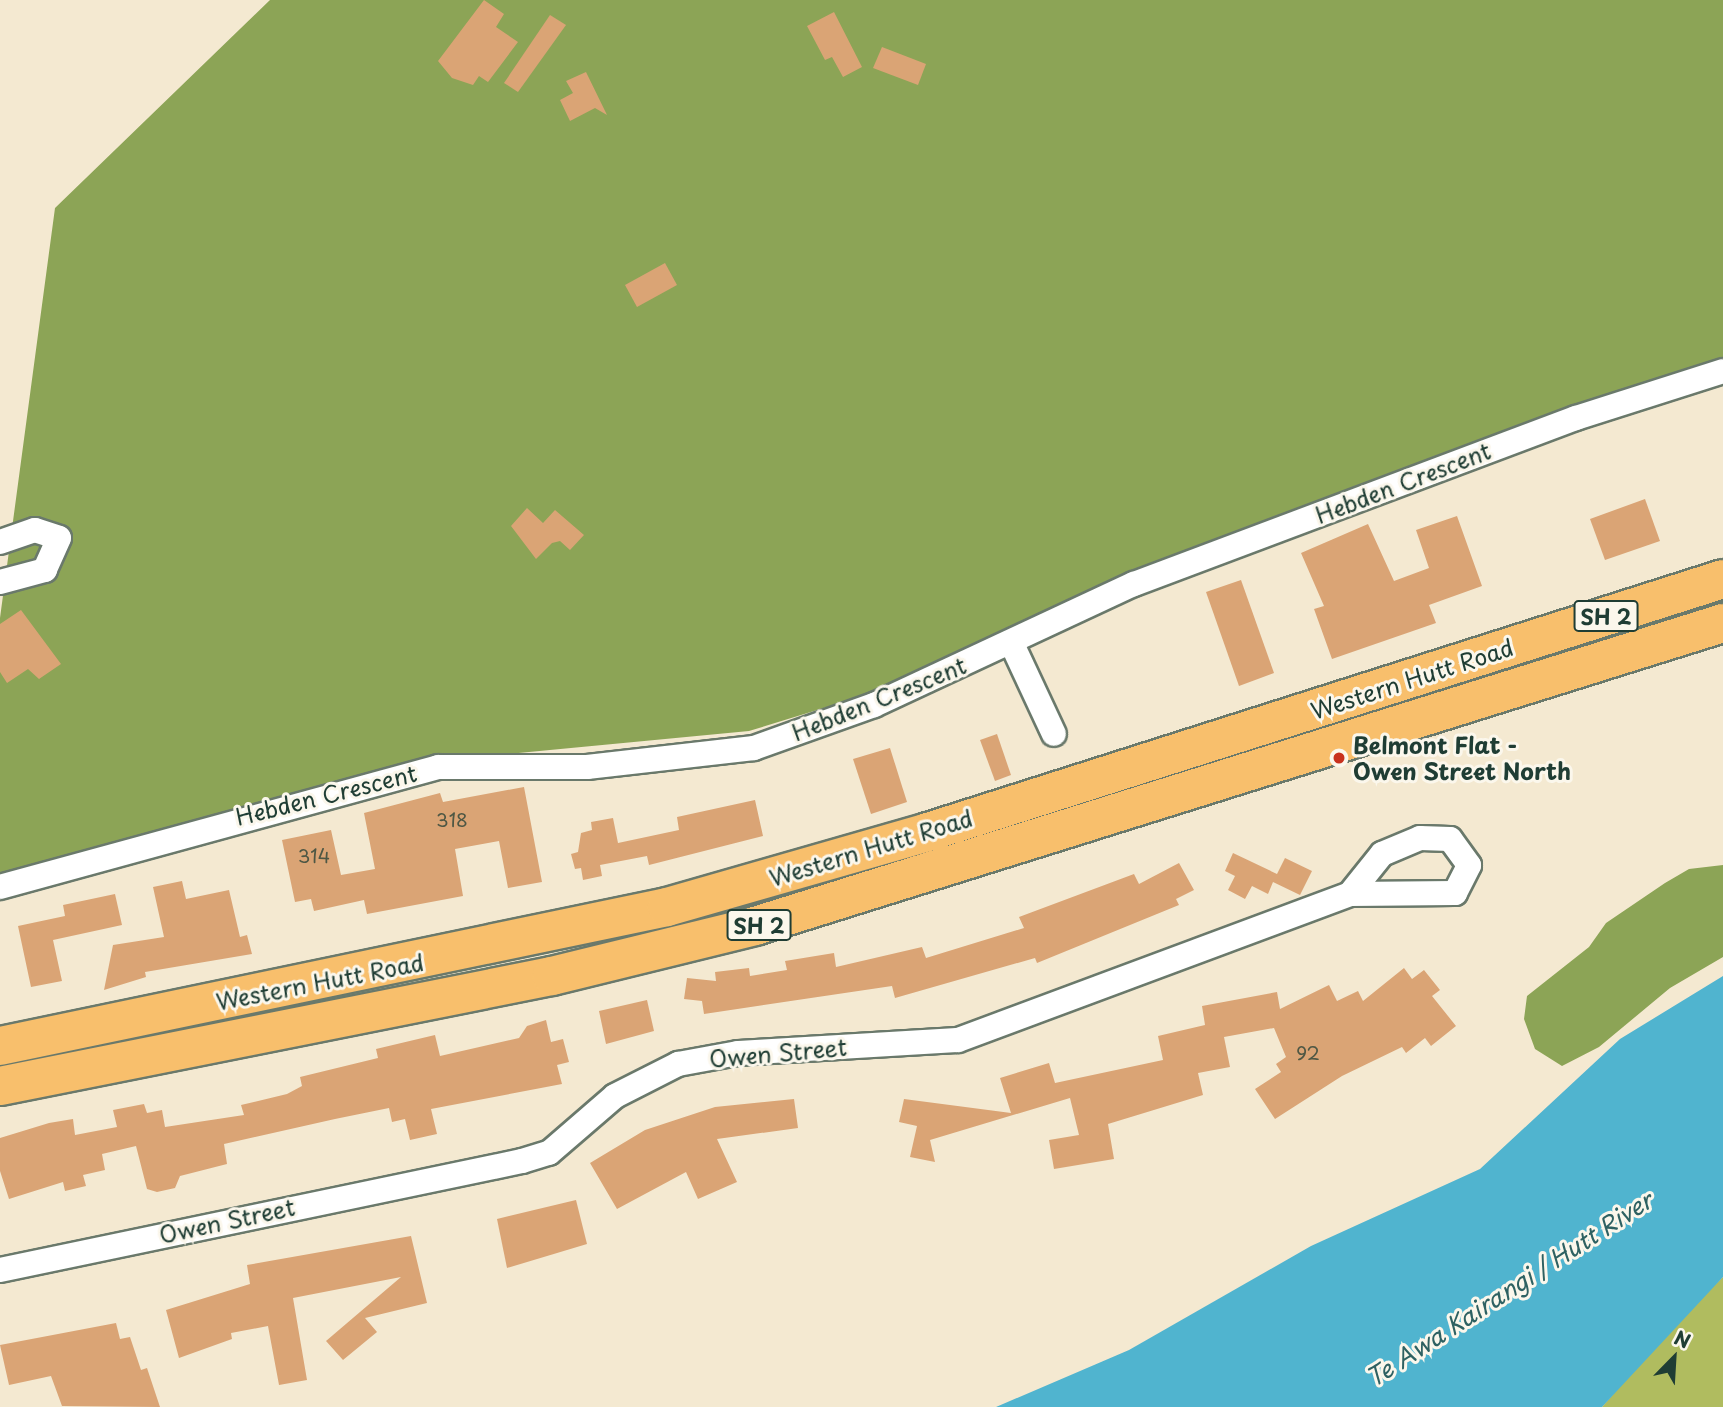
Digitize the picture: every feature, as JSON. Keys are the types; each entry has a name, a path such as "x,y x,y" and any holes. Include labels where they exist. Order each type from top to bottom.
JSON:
{"highway":[{"name":"Western Hutt Road","path":"0,1046 667,906 928,832 1723,579"},
{"name":"Western Hutt Road","path":"0,1086 552,976 755,926 1723,623"}],"street":[{"name":"Hebden Crescent","path":"0,887 438,767 587,767 754,748 874,705 1012,644 1134,584 1576,418 1723,371"},
{"path":"0,542 35,530 59,538 45,570 0,582"},
{"path":"1012,644 1054,734"},
{"name":"Owen Street","path":"0,1270 522,1161 549,1153 615,1096 678,1064 738,1052 958,1040 1322,908 1350,894"}],"green space":[{"path":"270,0 1723,0 1723,361 1429,459 1138,571 866,695 749,731 435,761 0,881 0,618 55,208"},
{"path":"1723,865 1723,957 1670,988 1599,1047 1562,1066 1535,1049 1524,1019 1527,996 1589,947 1606,923 1665,883 1689,869"},
{"path":"1723,1277 1723,1407 1602,1407 1677,1321"}],"water":[{"name":"Te Awa Kairangi / Hutt River","path":"1723,976 1723,1277 1602,1407 996,1407 1129,1350 1311,1246 1480,1169 1620,1039"}],"building":[{"path":"484,0 504,14 496,27 518,42 488,82 479,76 473,85 452,78 438,61"},
{"path":"834,12 862,67 843,77 832,57 825,60 807,26"},
{"path":"550,15 566,25 518,92 504,83"},
{"path":"882,47 926,64 918,85 873,68"},
{"path":"586,72 607,115 595,108 570,121 560,100 573,93 566,81"},
{"path":"665,263 677,285 637,307 625,285"},
{"path":"1645,499 1660,541 1605,560 1590,519"},
{"path":"527,508 543,523 555,510 584,535 570,550 560,541 552,543 536,559 511,526"},
{"path":"1457,516 1482,586 1429,605 1436,623 1332,659 1314,609 1324,606 1301,553 1368,524 1394,581 1429,568 1416,530"},
{"path":"1241,580 1274,673 1239,686 1206,592"},
{"path":"21,610 61,664 39,679 28,669 7,683 0,672 0,624"},
{"path":"997,734 1011,775 995,781 980,740"},
{"path":"890,748 907,802 871,814 853,759"},
{"path":"524,787 542,882 508,888 499,841 455,849 463,896 367,914 364,900 314,911 311,899 295,902 282,840 331,830 341,875 375,869 364,813 440,793 443,802"},
{"path":"755,800 763,836 649,865 647,856 600,865 602,876 583,880 581,868 575,869 571,854 578,852 581,833 592,830 591,822 613,818 618,843 679,830 677,817"},
{"path":"1233,853 1277,874 1285,858 1312,871 1300,895 1273,882 1268,894 1252,886 1245,899 1228,890 1235,876 1225,871"},
{"path":"1179,863 1194,890 1176,899 1179,905 1037,963 1035,958 895,998 892,986 704,1014 702,1001 684,999 687,978 716,981 715,972 749,968 750,976 787,970 785,961 834,953 836,967 922,947 926,958 1024,928 1019,917 1134,874 1139,884"},
{"path":"182,881 186,899 229,890 240,937 247,935 252,954 145,972 146,977 104,990 113,945 164,937 153,887"},
{"path":"115,894 122,925 53,940 62,981 31,987 18,926 65,916 63,905"},
{"path":"1404,968 1412,979 1424,970 1440,990 1432,996 1456,1026 1431,1046 1425,1038 1406,1053 1402,1047 1342,1076 1275,1119 1255,1089 1281,1072 1276,1064 1286,1057 1274,1028 1224,1037 1230,1067 1198,1073 1203,1095 1108,1124 1114,1159 1054,1169 1049,1140 1079,1135 1070,1098 930,1140 935,1162 910,1157 917,1126 899,1122 904,1099 1011,1113 1000,1078 1049,1063 1055,1083 1163,1060 1158,1036 1205,1025 1202,1006 1277,992 1280,1009 1329,985 1337,1001 1358,991 1363,1001"},
{"path":"647,1000 654,1031 606,1044 599,1011"},
{"path":"546,1020 551,1042 563,1039 569,1062 557,1065 562,1084 431,1109 437,1134 410,1140 405,1119 392,1122 389,1108 335,1119 224,1144 227,1164 180,1176 175,1188 157,1192 147,1189 136,1146 102,1154 105,1170 83,1175 86,1186 65,1191 63,1182 9,1199 0,1171 0,1138 49,1123 73,1119 75,1135 117,1127 113,1110 144,1104 147,1113 162,1110 165,1127 244,1115 241,1105 287,1094 302,1086 300,1077 378,1058 376,1049 435,1035 440,1056 519,1038 527,1026"},
{"path":"794,1099 798,1128 717,1139 737,1182 698,1199 686,1172 617,1209 590,1163 645,1130 715,1107"},
{"path":"576,1200 587,1244 507,1268 497,1219"},
{"path":"411,1236 427,1303 365,1318 377,1332 343,1360 326,1341 401,1277 293,1298 307,1380 279,1385 268,1326 231,1333 232,1339 179,1358 166,1310 250,1284 247,1265"},
{"path":"116,1323 120,1339 130,1337 141,1370 147,1368 160,1407 62,1406 51,1376 9,1385 0,1345"}],"place":[{"name":"Belmont Flat - Owen Street North","path":"1339,758"}]}
